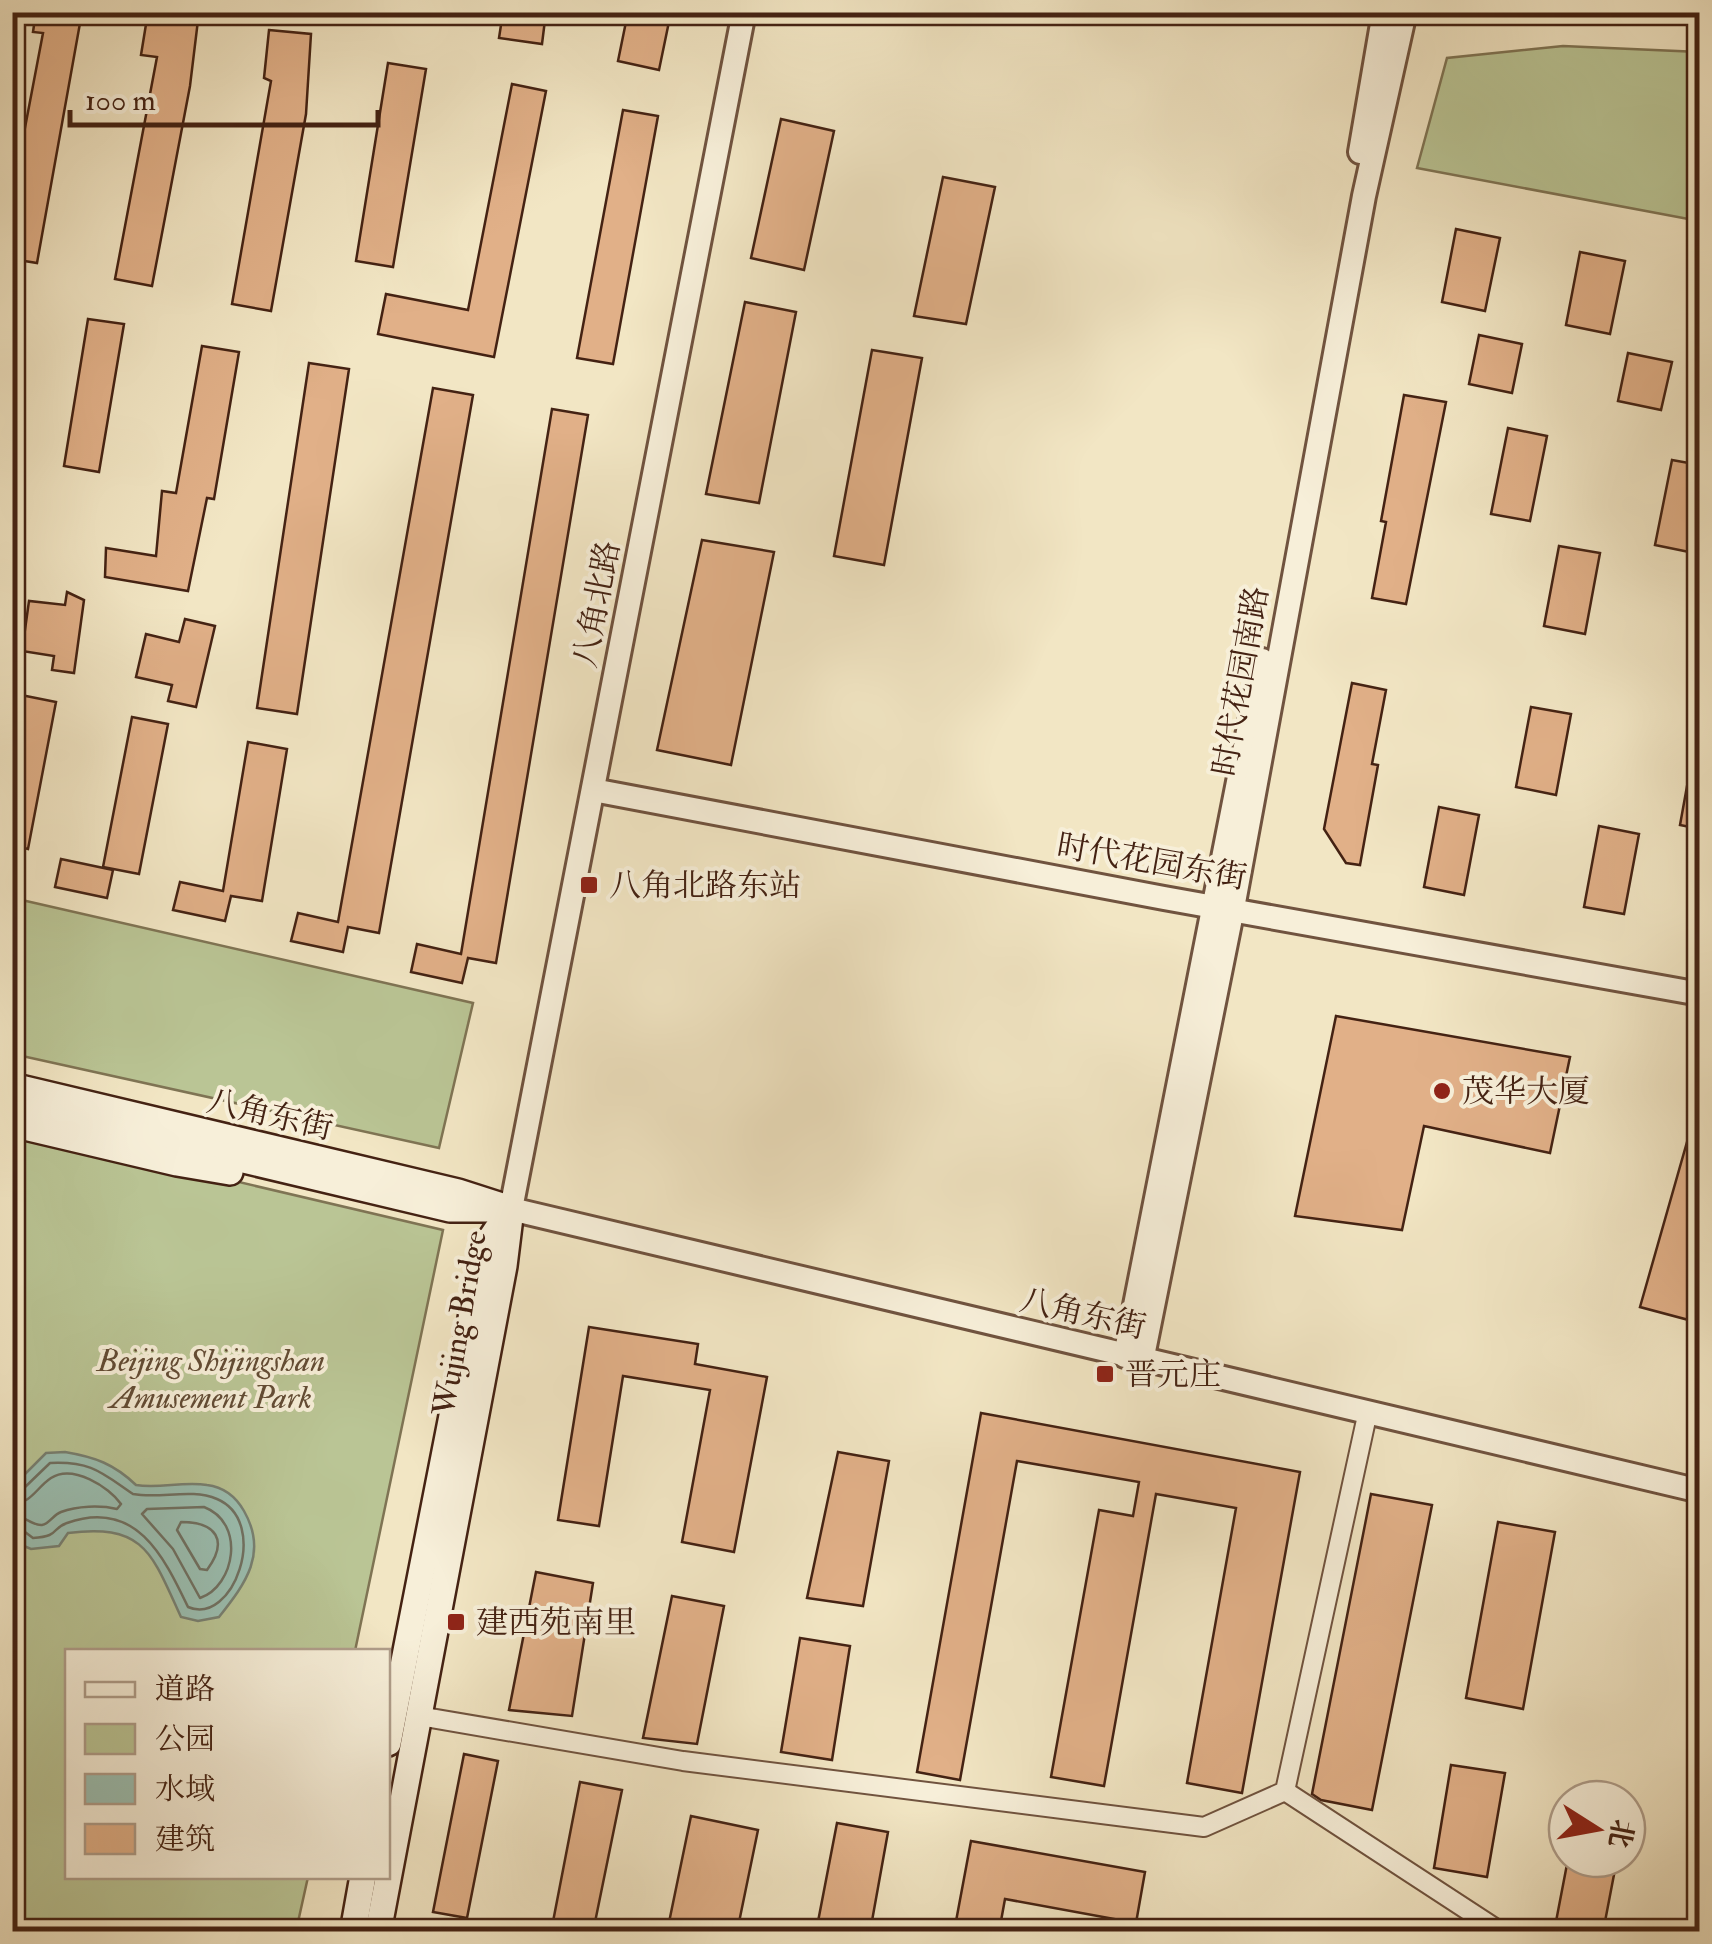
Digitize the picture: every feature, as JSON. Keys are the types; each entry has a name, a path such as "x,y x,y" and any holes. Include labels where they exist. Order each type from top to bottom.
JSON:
{"main road":[{"name":"八角东街","path":"12,1086 511,1208"},
{"name":"八角东街","path":"12,1105 450,1209 511,1208"},
{"path":"12,1124 177,1164 329,1181"},
{"name":"Wujing Bridge","path":"390,1867 504,1266 511,1208"},
{"name":"Wujing Bridge","path":"390,1733 485,1246 511,1208"},
{"path":"353,1932 362,1879"},
{"name":"Wujing Bridge","path":"378,1932 388,1879"}],"street":[{"name":"八角北路","path":"511,1208 744,12"},
{"name":"时代花园南路","path":"1223,906 1384,12"},
{"name":"时代花园南路","path":"1133,1359 1364,196 1405,12"},
{"name":"时代花园东街","path":"593,790 1700,994"},
{"name":"八角东街","path":"511,1208 1700,1491"},
{"path":"1286,1791 1368,1411"},
{"path":"418,1716 683,1761 1204,1828 1286,1791"},
{"path":"1286,1791 1501,1932"}],"green space":[{"path":"1563,46 1699,52 1699,221 1417,168 1447,58"},
{"path":"13,898 473,1003 439,1148 13,1054"},
{"name":"Beijing Shijingshan Amusement Park","path":"13,1129 443,1230 355,1649 65,1649 65,1879 308,1879 296,1931 13,1932"}],"water":[{"path":"65,1452 104,1462 136,1485 207,1485 224,1490 237,1501 251,1526 254,1554 245,1580 219,1617 198,1621 181,1617 153,1560 130,1539 114,1533 68,1533 59,1546 31,1549 19,1544 13,1520 13,1486 46,1453"}],"building":[{"path":"36,12 82,12 37,263 12,259 12,196 43,33 33,32"},
{"path":"148,12 199,12 190,86 152,286 115,279 157,57 141,55"},
{"path":"503,12 546,12 542,44 499,38"},
{"path":"628,12 671,12 659,70 618,61"},
{"path":"269,30 311,34 306,114 271,311 232,304 271,81 264,78"},
{"path":"388,63 426,69 393,267 356,261"},
{"path":"512,84 546,91 494,357 378,334 386,294 468,310"},
{"path":"623,110 658,116 613,364 577,358"},
{"path":"781,119 834,131 804,270 751,258"},
{"path":"943,177 995,187 966,324 914,316"},
{"path":"1456,229 1500,238 1485,311 1442,302"},
{"path":"1580,252 1625,261 1610,334 1566,325"},
{"path":"745,302 796,312 759,503 706,494"},
{"path":"88,319 124,324 99,472 64,466"},
{"path":"1479,335 1522,344 1512,393 1469,384"},
{"path":"202,346 239,352 214,499 207,498 188,591 105,577 106,548 156,556 162,491 176,493"},
{"path":"872,350 922,358 884,565 834,556"},
{"path":"1628,353 1672,362 1661,410 1618,401"},
{"path":"309,363 349,369 297,714 257,708"},
{"path":"433,388 473,395 379,933 348,927 343,952 291,941 298,913 338,922"},
{"path":"1404,395 1446,402 1406,604 1372,598 1386,522 1381,521"},
{"path":"552,409 588,415 496,963 468,958 462,983 411,972 417,944 461,954"},
{"path":"1508,428 1547,436 1530,521 1491,514"},
{"path":"1672,460 1700,465 1700,524 1694,553 1655,545"},
{"path":"702,540 774,552 731,765 657,750"},
{"path":"1559,546 1600,553 1585,634 1544,626"},
{"path":"67,592 84,600 74,673 52,670 54,656 22,651 29,601 65,605"},
{"path":"185,619 215,626 196,707 168,701 172,685 136,677 146,634 179,642"},
{"path":"1352,683 1386,690 1372,764 1378,765 1360,865 1346,863 1324,829"},
{"path":"16,694 56,702 28,849 12,845 12,710"},
{"path":"1531,707 1571,714 1556,795 1516,787"},
{"path":"132,717 168,724 139,874 103,867"},
{"path":"248,742 287,749 262,901 231,896 225,921 173,910 180,882 223,891"},
{"path":"1691,764 1700,764 1700,829 1680,825"},
{"path":"1439,807 1479,815 1464,895 1424,887"},
{"path":"1599,826 1639,834 1624,914 1584,907"},
{"path":"61,859 113,870 107,898 55,887"},
{"name":"茂华大厦","path":"1336,1016 1570,1057 1550,1153 1424,1126 1402,1230 1295,1216"},
{"path":"1695,1114 1700,1115 1700,1323 1640,1307"},
{"path":"589,1327 698,1344 695,1364 767,1377 734,1552 682,1542 710,1390 623,1376 599,1526 558,1520"},
{"path":"981,1413 1300,1472 1242,1793 1187,1783 1236,1508 1156,1494 1104,1786 1051,1777 1099,1510 1133,1516 1139,1482 1017,1461 960,1780 917,1772"},
{"path":"838,1452 889,1461 863,1606 807,1598"},
{"path":"1371,1494 1432,1505 1372,1810 1321,1800 1312,1794"},
{"path":"1498,1522 1555,1532 1523,1709 1466,1698"},
{"path":"536,1572 593,1583 572,1716 509,1710"},
{"path":"672,1596 724,1606 697,1744 643,1738"},
{"path":"800,1638 850,1646 832,1760 781,1752"},
{"path":"464,1754 498,1761 467,1918 433,1912"},
{"path":"1451,1765 1505,1773 1487,1877 1434,1868"},
{"path":"580,1782 622,1790 593,1932 551,1932"},
{"path":"691,1816 758,1830 737,1932 667,1932"},
{"path":"837,1823 888,1832 870,1932 816,1932"},
{"path":"971,1841 1145,1872 1136,1923 1005,1899 999,1932 954,1932"},
{"path":"1564,1879 1613,1879 1603,1932 1554,1932"}],"place":[{"name":"八角北路东站","path":"589,885"},
{"name":"茂华大厦","path":"1442,1091"},
{"name":"晋元庄","path":"1105,1374"},
{"name":"建西苑南里","path":"456,1622"}]}
